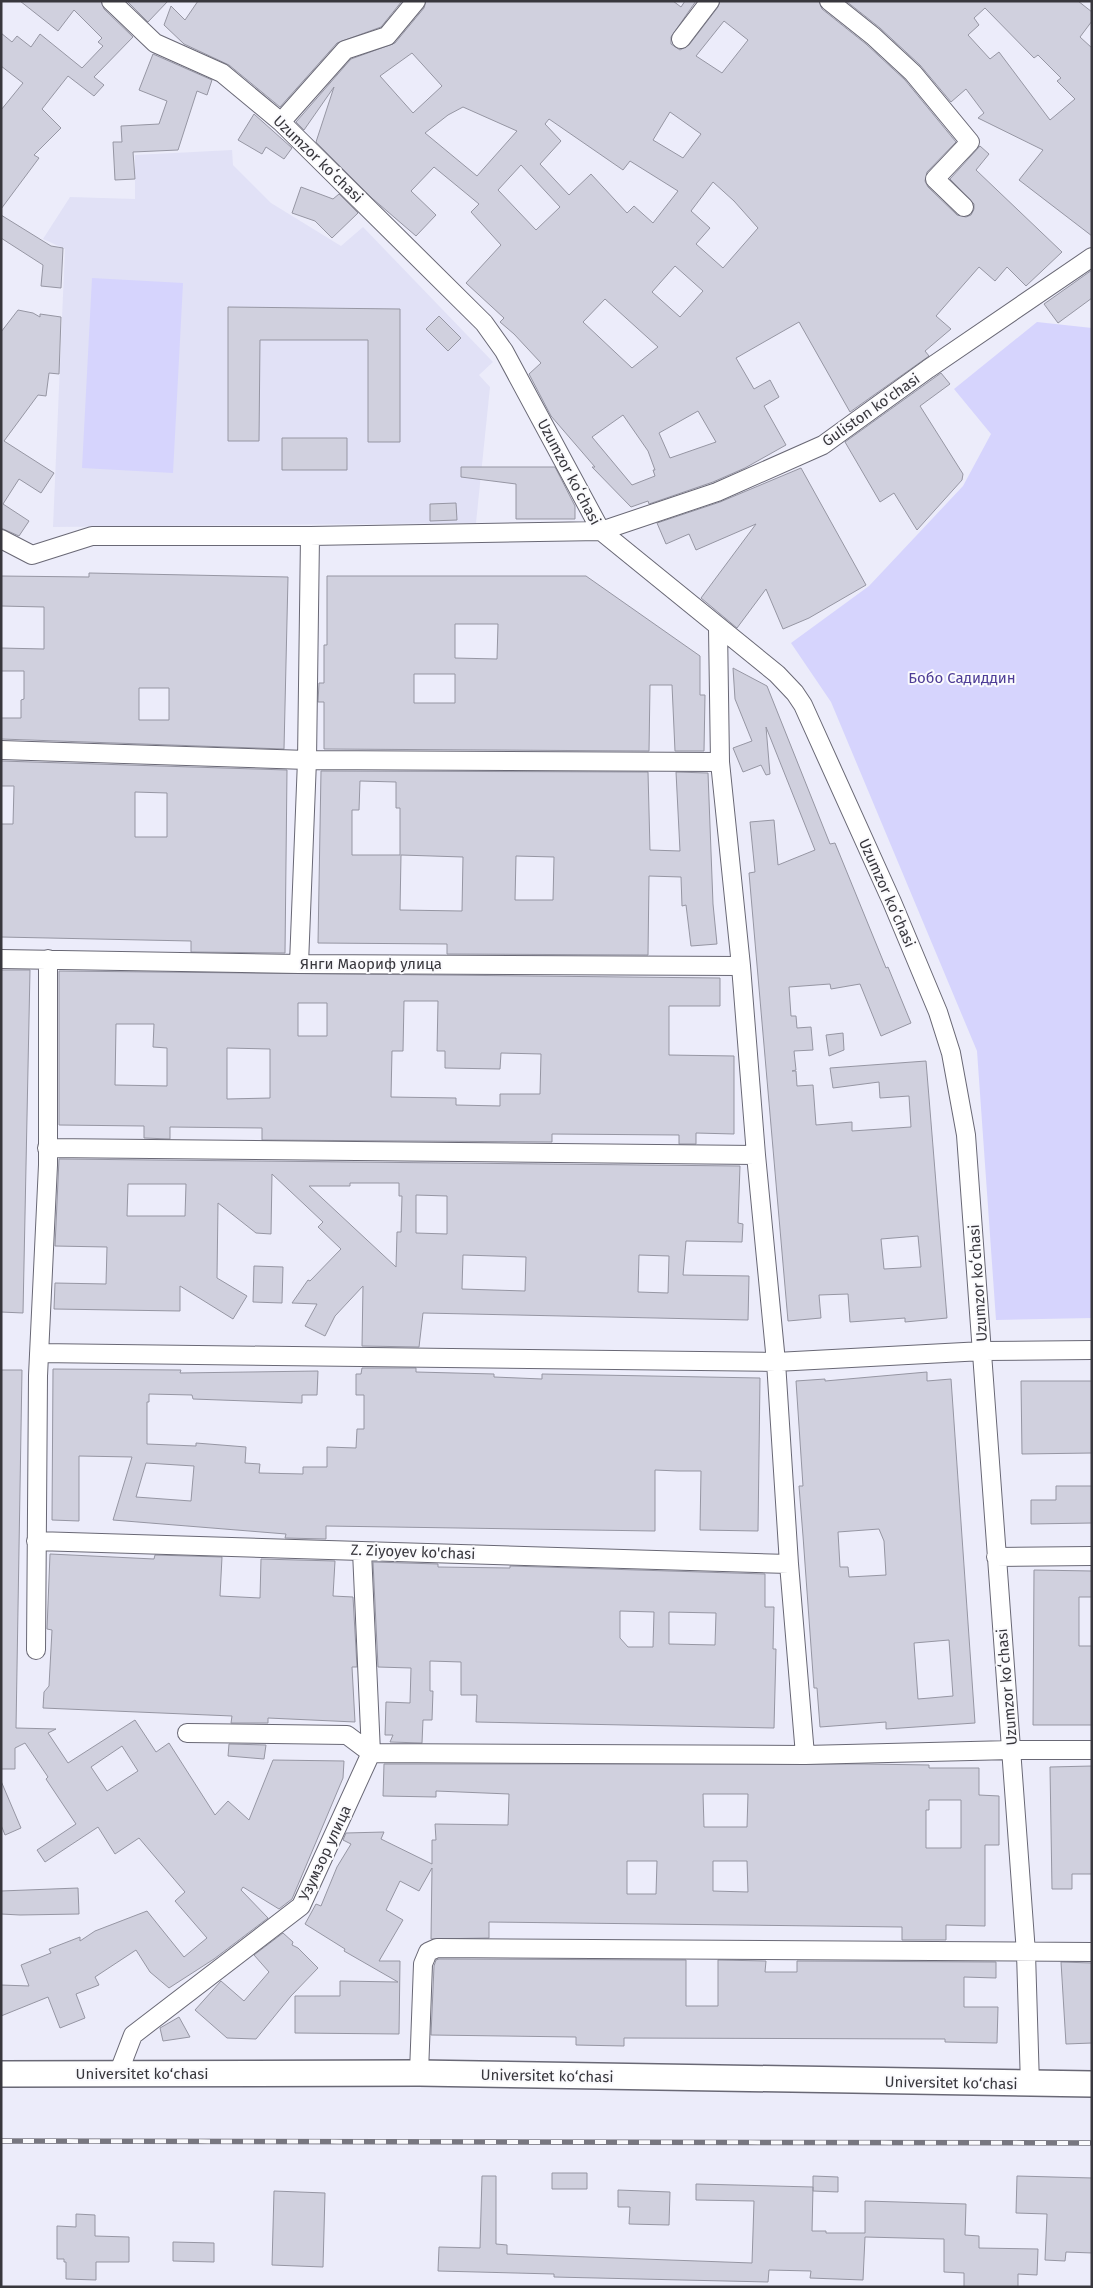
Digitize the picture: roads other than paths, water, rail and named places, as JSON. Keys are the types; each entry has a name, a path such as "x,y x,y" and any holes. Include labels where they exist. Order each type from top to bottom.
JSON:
{"main road":[{"name":"Universitet kо‘chasi","path":"1,2074 419,2073 1030,2085 1092,2084"}],"street":[{"name":"Uzumzor koʻchasi","path":"111,1 155,43 222,72 281,122 484,323 504,351 601,531 776,674 795,693 892,902 938,1012 952,1053 966,1135 1026,1953 1030,2085"},
{"path":"281,122 345,50 387,36 416,1"},
{"path":"681,39 710,1"},
{"path":"829,1 873,36 913,73 970,142 935,179 964,207"},
{"name":"Guliston ko'chasi","path":"1,540 32,556 92,536 310,536 601,531 717,492 823,445 928,369 1092,257"},
{"path":"299,964 308,760 310,536"},
{"path":"718,628 720,762 741,966 756,1155 776,1362 789,1564 805,1755"},
{"path":"1,750 308,760 720,762"},
{"name":"Янги Маориф улица","path":"1,959 299,964 741,966"},
{"path":"36,1650 39,1353 48,1165 48,959"},
{"path":"47,1148 756,1155"},
{"path":"39,1353 776,1362 983,1351 1092,1350"},
{"name":"Z. Ziyoyev ko'chasi","path":"36,1541 789,1564"},
{"name":"Узумзор улица","path":"118,2074 133,2035 301,1906 371,1753 362,1551"},
{"path":"996,1557 1092,1556"},
{"path":"187,1733 347,1735 371,1753 805,1755 1092,1750"},
{"path":"419,2073 423,1964 428,1952 437,1948 1092,1952"}],"railway":[{"path":"1,2141 1092,2143"}],"park label":[{"name":"Бобо Садиддин","path":"962,678"}]}
